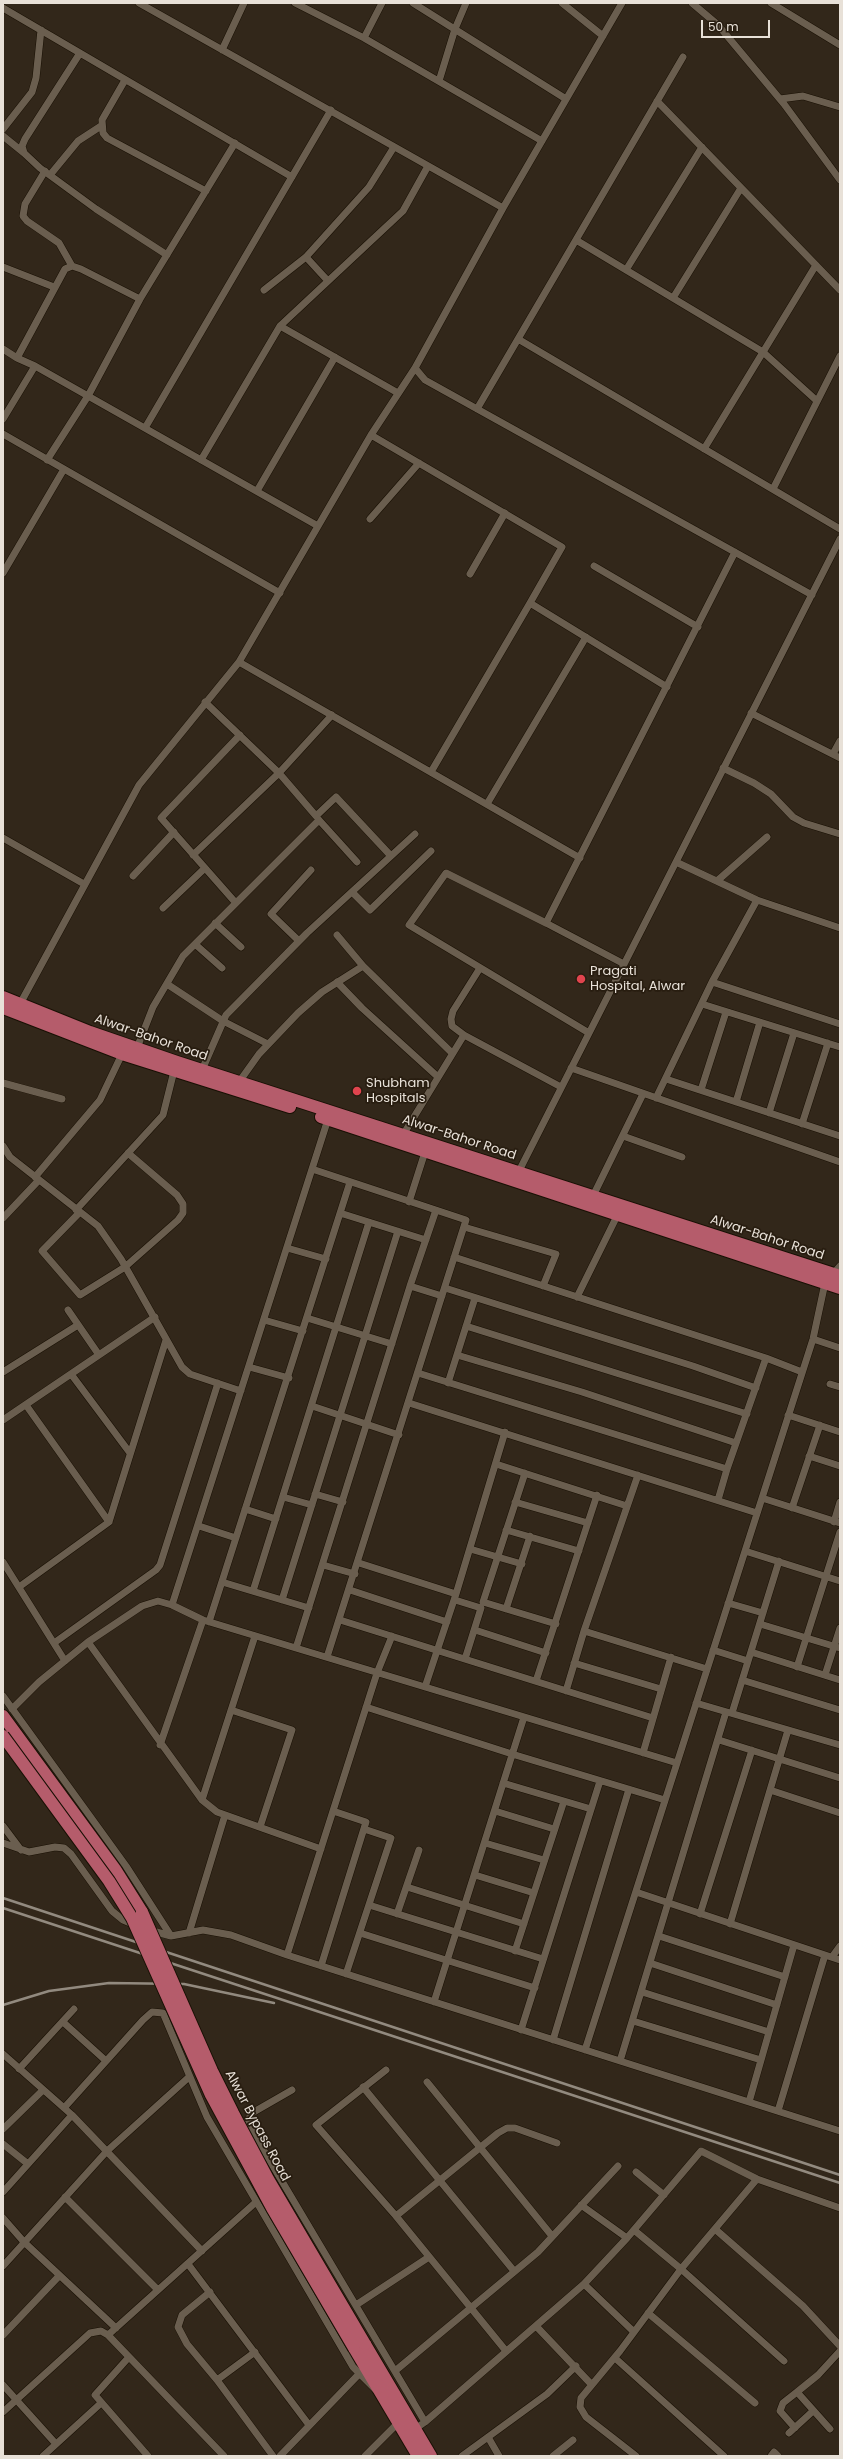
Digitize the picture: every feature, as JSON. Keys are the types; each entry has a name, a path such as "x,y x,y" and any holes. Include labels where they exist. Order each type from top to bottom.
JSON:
{"main road":[{"name":"Alwar-Bahor Road","path":"3,997 137,1048 239,1082 425,1152 593,1196 834,1275 840,1288"},
{"name":"Alwar-Bahor Road","path":"3,1008 122,1054 174,1071 329,1116 403,1135 618,1214 834,1275"},
{"name":"Alwar Bypass Road","path":"7,1712 142,1912 212,2071 268,2179 359,2346"},
{"path":"3,1736 109,1881 132,1918 211,2095 272,2208 359,2346 420,2425 431,2456"},
{"path":"359,2346 380,2392 418,2456"}],"street":[{"path":"139,3 503,208"},
{"path":"222,50 244,3"},
{"path":"295,3 303,5 364,38 542,141"},
{"path":"364,38 382,3"},
{"path":"413,3 566,99"},
{"path":"439,81 455,29 466,3"},
{"path":"562,3 603,36"},
{"path":"20,1004 139,785 239,662 371,435 415,368 503,208 622,3"},
{"path":"692,3 718,25 780,99 839,174"},
{"path":"776,4 840,45"},
{"path":"3,8 292,177"},
{"path":"3,129 32,92 36,78 41,30"},
{"path":"24,153 22,146 24,139 80,53"},
{"path":"477,409 683,57"},
{"path":"125,80 102,120 102,133 107,138 206,191"},
{"path":"780,99 803,96 840,107"},
{"path":"657,101 840,290"},
{"path":"145,428 331,110"},
{"path":"101,126 78,140 48,173 24,204 23,216 27,221 59,243 72,266 140,299"},
{"path":"3,136 48,173 96,209 167,255"},
{"path":"47,460 88,396 140,299 235,143"},
{"path":"264,290 306,257 369,187 394,146"},
{"path":"626,270 702,147"},
{"path":"201,460 280,326 403,211 428,166"},
{"path":"673,298 741,188"},
{"path":"576,240 763,352 818,401"},
{"path":"306,257 328,281"},
{"path":"704,449 816,265"},
{"path":"18,358 54,287 65,269 72,266"},
{"path":"3,267 54,287"},
{"path":"280,326 398,393"},
{"path":"518,339 840,529"},
{"path":"3,348 18,358 36,366 318,526"},
{"path":"773,489 840,356"},
{"path":"257,491 335,357"},
{"path":"3,419 36,366"},
{"path":"415,368 425,380 812,595"},
{"path":"3,434 280,593"},
{"path":"371,435 562,547 431,772"},
{"path":"370,519 419,463"},
{"path":"3,573 64,469"},
{"path":"470,574 505,514"},
{"path":"516,1177 840,538"},
{"path":"546,923 735,552"},
{"path":"594,566 698,627"},
{"path":"530,604 667,687"},
{"path":"487,804 586,637"},
{"path":"239,662 580,858"},
{"path":"205,702 279,773 357,862"},
{"path":"751,713 837,756 840,741"},
{"path":"193,855 279,773 332,715"},
{"path":"235,902 161,818 240,735"},
{"path":"724,768 754,783 771,794 793,817 804,823 840,834"},
{"path":"137,1048 153,1007 183,956 336,797 391,856"},
{"path":"133,876 174,832"},
{"path":"202,1070 226,1015 299,941 415,834"},
{"path":"717,881 766,836"},
{"path":"3,838 84,884"},
{"path":"352,892 370,910 431,851"},
{"path":"676,862 757,900 840,928"},
{"path":"163,908 205,868"},
{"path":"299,941 271,914 311,870"},
{"path":"589,1033 409,925 446,873 624,964"},
{"path":"656,1098 712,982 757,900"},
{"path":"215,923 241,947"},
{"path":"337,935 363,966 452,1053"},
{"path":"195,944 222,968"},
{"path":"239,1082 268,1044 298,1013 322,992 363,966"},
{"path":"480,968 453,1011 451,1019 452,1026 464,1035 561,1087"},
{"path":"337,982 362,1008 438,1077"},
{"path":"712,982 840,1024"},
{"path":"167,984 223,1021 268,1044"},
{"path":"702,1004 840,1047"},
{"path":"701,1090 726,1012"},
{"path":"736,1102 760,1022"},
{"path":"769,1113 794,1033"},
{"path":"403,1135 464,1035"},
{"path":"802,1124 828,1043"},
{"path":"3,1218 37,1179 100,1100 122,1054"},
{"path":"571,1068 840,1162"},
{"path":"128,1153 177,1195 183,1204 183,1213 178,1220 125,1267 80,1294 42,1251 128,1153 163,1115 174,1071"},
{"path":"666,1078 839,1136 840,1128"},
{"path":"3,1083 62,1099"},
{"path":"593,1196 644,1094"},
{"path":"172,1606 199,1526 329,1116"},
{"path":"623,1136 682,1157"},
{"path":"3,1146 10,1157 98,1226 155,1317 166,1340 182,1367 190,1374 241,1390"},
{"path":"409,1202 425,1152"},
{"path":"312,1170 466,1220 359,1563 327,1658"},
{"path":"160,1745 222,1582 289,1378 350,1182"},
{"path":"296,1648 368,1424 410,1286 436,1210"},
{"path":"340,1213 426,1240"},
{"path":"577,1297 618,1214"},
{"path":"253,1591 369,1222"},
{"path":"464,1227 556,1254 543,1286"},
{"path":"282,1600 398,1231"},
{"path":"287,1248 326,1259"},
{"path":"454,1257 766,1358 802,1372"},
{"path":"585,2050 834,1275"},
{"path":"410,1286 442,1296"},
{"path":"445,1288 693,1366 756,1388"},
{"path":"448,1383 475,1298"},
{"path":"68,1310 99,1355"},
{"path":"3,1420 155,1317"},
{"path":"307,1318 392,1344"},
{"path":"264,1320 303,1331"},
{"path":"3,1372 78,1325"},
{"path":"466,1326 747,1414"},
{"path":"813,1339 840,1348"},
{"path":"19,1586 109,1522 166,1340"},
{"path":"457,1355 582,1392 736,1443"},
{"path":"718,1500 727,1469 766,1358"},
{"path":"249,1367 289,1378"},
{"path":"71,1374 130,1453"},
{"path":"418,1374 727,1469"},
{"path":"54,1642 156,1570 160,1565 218,1383"},
{"path":"830,1384 840,1387"},
{"path":"409,1403 638,1474 757,1513"},
{"path":"26,1405 109,1522"},
{"path":"312,1406 339,1417 368,1424 399,1435"},
{"path":"788,1415 840,1432"},
{"path":"792,1508 820,1425"},
{"path":"425,1687 456,1597 505,1432"},
{"path":"809,1456 840,1466"},
{"path":"496,1464 597,1495 627,1506"},
{"path":"525,1473 483,1602 556,1624"},
{"path":"566,1691 584,1631 638,1474"},
{"path":"315,1494 343,1502"},
{"path":"536,1682 597,1495"},
{"path":"283,1497 312,1505"},
{"path":"762,1498 837,1523 840,1502"},
{"path":"515,1502 588,1523"},
{"path":"245,1509 276,1519"},
{"path":"199,1526 236,1538"},
{"path":"506,1530 579,1551"},
{"path":"797,1667 840,1532"},
{"path":"506,1609 530,1536"},
{"path":"470,1549 522,1564"},
{"path":"745,1551 840,1581"},
{"path":"620,2061 719,1740 742,1680 779,1561"},
{"path":"3,1562 65,1660"},
{"path":"359,1563 456,1597 482,1608 465,1659"},
{"path":"323,1565 355,1574"},
{"path":"222,1582 309,1608"},
{"path":"350,1590 447,1622"},
{"path":"7,1712 65,1660 88,1642 142,1606 158,1600 206,1621 677,1763"},
{"path":"728,1603 763,1613"},
{"path":"340,1620 653,1718"},
{"path":"760,1624 837,1647"},
{"path":"825,1675 837,1647 840,1628"},
{"path":"475,1630 546,1654"},
{"path":"584,1631 671,1656 707,1669"},
{"path":"202,1800 255,1636"},
{"path":"286,1955 377,1673 392,1636"},
{"path":"88,1642 160,1745 202,1800 217,1812 321,1849"},
{"path":"713,1650 748,1661"},
{"path":"751,1652 840,1680"},
{"path":"643,1753 671,1656"},
{"path":"574,1663 661,1689"},
{"path":"742,1680 840,1710"},
{"path":"3,1696 7,1712 126,1866 171,1936"},
{"path":"696,1703 840,1745"},
{"path":"366,1707 512,1754 665,1800"},
{"path":"231,1710 292,1730 260,1827"},
{"path":"434,2002 456,1932 466,1906 524,1717"},
{"path":"730,1924 788,1730"},
{"path":"719,1740 840,1778"},
{"path":"700,1914 752,1750"},
{"path":"521,2030 600,1781"},
{"path":"503,1783 591,1809"},
{"path":"553,2040 629,1789"},
{"path":"770,1790 840,1813"},
{"path":"515,1951 564,1801"},
{"path":"321,1966 366,1822 333,1811"},
{"path":"495,1811 554,1829"},
{"path":"188,1933 225,1815"},
{"path":"3,1826 21,1850"},
{"path":"346,1974 391,1838 364,1829"},
{"path":"3,1843 29,1852 55,1847 64,1848 71,1854 116,1916 171,1936 203,1930 231,1934 286,1955 840,2131"},
{"path":"485,1843 544,1860"},
{"path":"398,1914 419,1850"},
{"path":"475,1875 534,1893"},
{"path":"407,1887 524,1924"},
{"path":"636,1892 840,1960"},
{"path":"369,1905 543,1960"},
{"path":"360,1933 535,1988"},
{"path":"659,1936 785,1977"},
{"path":"749,2102 794,1945"},
{"path":"778,2112 828,1956 840,1946"},
{"path":"650,1964 777,2005"},
{"path":"642,1992 770,2032"},
{"path":"19,2068 74,2009"},
{"path":"64,2108 105,2060 143,2020 152,2012 157,2011 163,2013 167,2019 189,2077 207,2117 353,2367 380,2392"},
{"path":"633,2021 761,2060"},
{"path":"63,2022 105,2060"},
{"path":"3,2054 72,2115 202,2251"},
{"path":"386,2070 316,2125 396,2216 506,2351"},
{"path":"3,2266 107,2150 189,2077"},
{"path":"427,2082 479,2148 552,2236"},
{"path":"363,2087 514,2271"},
{"path":"3,2129 43,2090"},
{"path":"292,2090 252,2113 248,2120 248,2124 395,2371 420,2425 584,2284 634,2230 701,2150 757,2179 840,2208"},
{"path":"3,2192 72,2115"},
{"path":"396,2216 479,2148 507,2128 515,2128 557,2143"},
{"path":"3,2144 28,2164"},
{"path":"395,2371 514,2271 552,2236 618,2166"},
{"path":"636,2172 664,2195"},
{"path":"636,2456 582,2412 580,2403 591,2384 615,2358 682,2269 757,2179"},
{"path":"65,2197 158,2290"},
{"path":"108,2335 256,2202"},
{"path":"581,2205 627,2238"},
{"path":"3,2218 24,2242 116,2328"},
{"path":"715,2229 803,2306 840,2346"},
{"path":"634,2230 682,2269 784,2361"},
{"path":"356,2305 429,2257"},
{"path":"188,2264 309,2425"},
{"path":"3,2335 59,2276"},
{"path":"584,2284 634,2332"},
{"path":"210,2292 182,2315 178,2328 187,2344 217,2380 273,2456"},
{"path":"648,2314 755,2403"},
{"path":"536,2326 576,2366 591,2384"},
{"path":"3,2412 90,2333 101,2331 108,2335 224,2456"},
{"path":"813,2411 792,2431 780,2411 783,2403 818,2375 840,2351"},
{"path":"217,2380 255,2352"},
{"path":"129,2357 95,2395 100,2404 148,2456"},
{"path":"615,2358 724,2456"},
{"path":"462,2456 547,2394 576,2366"},
{"path":"280,2456 359,2374"},
{"path":"3,2385 56,2444"},
{"path":"796,2392 830,2429"},
{"path":"42,2456 100,2404"},
{"path":"365,2456 398,2423"},
{"path":"488,2437 499,2456"},
{"path":"553,2456 573,2440"},
{"path":"771,2456 774,2452 778,2456"}],"railway":[{"path":"3,1898 840,2175"},
{"path":"3,1908 840,2183"},
{"path":"3,2005 49,1991 109,1983 184,1984 274,2003"}],"place":[{"name":"Pragati Hospital, Alwar","path":"581,979"},
{"name":"Shubham Hospitals","path":"357,1091"}]}
